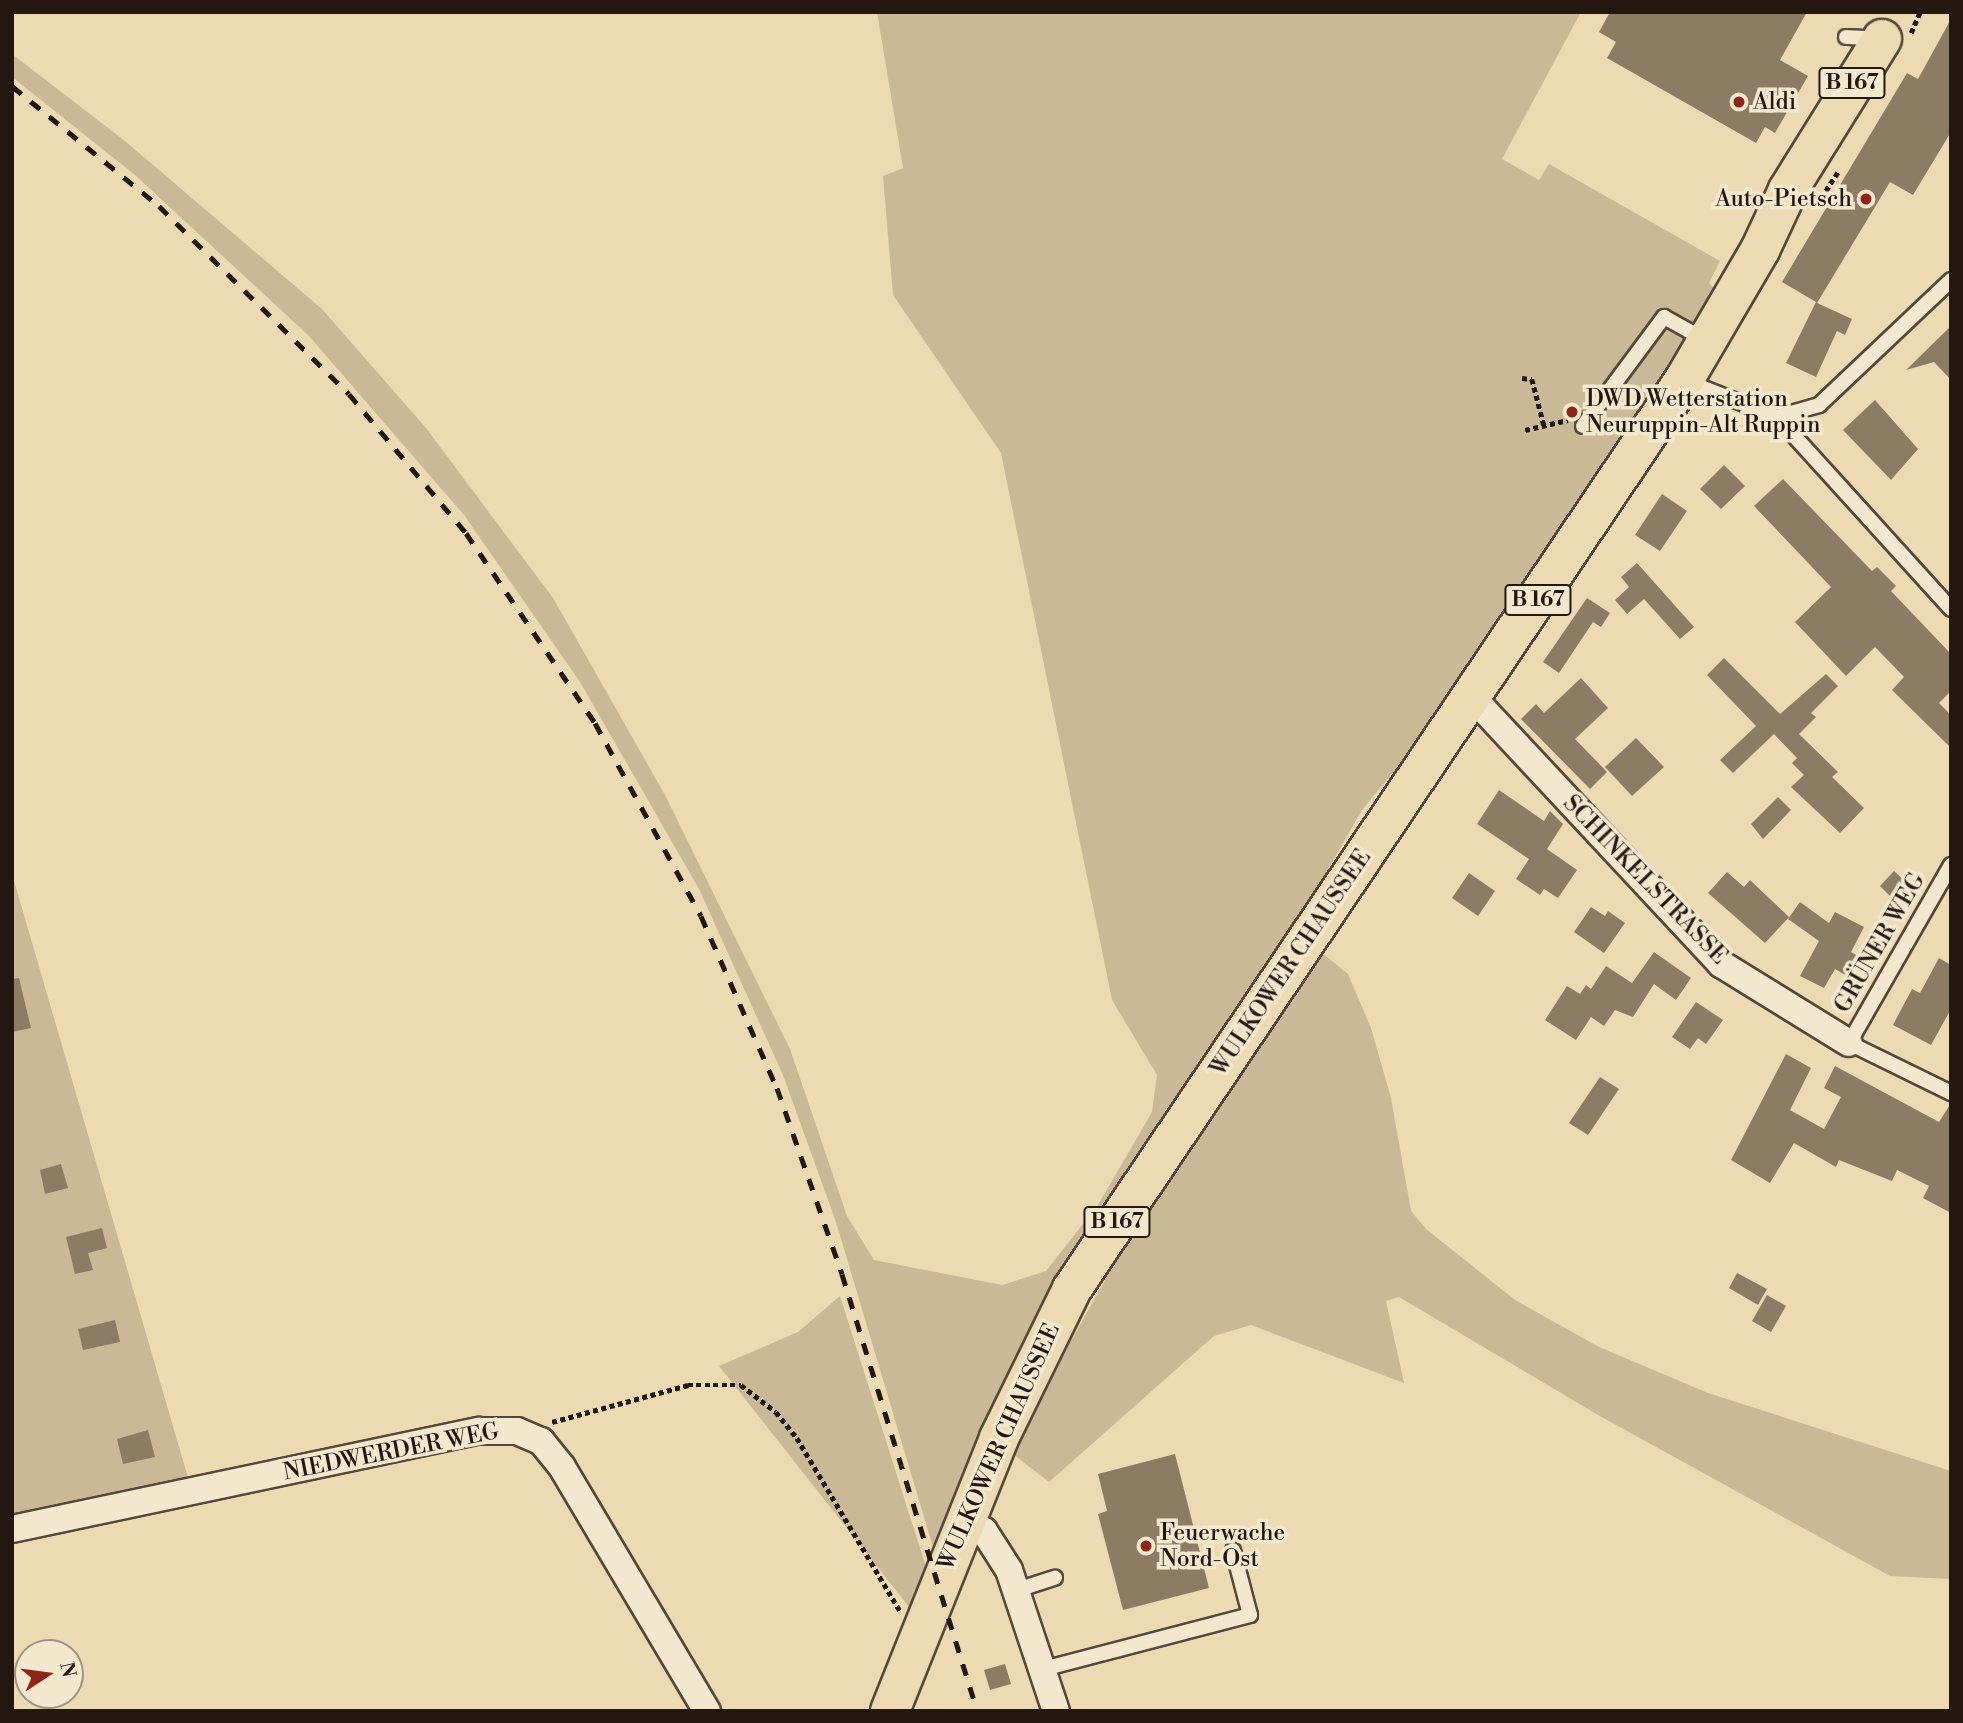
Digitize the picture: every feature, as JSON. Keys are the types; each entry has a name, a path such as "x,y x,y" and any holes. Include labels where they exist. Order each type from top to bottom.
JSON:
{"main road":[{"name":"WULKOWER CHAUSSEE","path":"890,1711 964,1522 1042,1344 1072,1289 1473,698 1684,380 1760,250 1788,190 1874,30"}],"street":[{"name":"SCHINKELSTRASSE","path":"1473,698 1721,964 1849,1043"},
{"name":"NIEDWERDER WEG","path":"12,1529 479,1431 517,1431 541,1441 562,1466 706,1711"},
{"path":"964,1522 984,1531 1017,1590 1056,1711"}],"lane":[{"path":"1777,417 1819,405 1951,280"},
{"path":"1579,422 1664,317 1707,341"},
{"path":"1684,380 1777,417 1951,609"},
{"name":"GRÜNER WEG","path":"1849,1043 1951,865"},
{"name":"SCHINKELSTRASSE","path":"1849,1043 1951,1093"},
{"path":"1042,1670 1251,1615 1233,1550"},
{"path":"1017,1590 1055,1578"}],"path":[{"path":"1522,378 1532,379 1544,425"},
{"path":"1525,430 1544,425 1579,422"},
{"path":"517,1431 688,1385 741,1385 776,1412 797,1438 886,1593 918,1635"}],"shaded area":[{"path":"877,12 1581,12 1502,159 1539,180 1549,164 1720,261 1709,283 1721,295 1462,689 1362,810 935,1554 836,1222 783,1075 699,889 580,682 464,515 309,336 135,175 12,77 12,54 125,141 322,309 426,428 553,598 665,795 790,1049 847,1216 874,1260 1002,1285 1046,1271 1098,1205 1152,1112 1157,1075 1112,1000 1001,453 893,295 883,176 903,168"},
{"path":"12,874 191,1488 12,1526"},
{"path":"1317,949 1348,974 1371,1028 1391,1098 1411,1211 1426,1229 1515,1300 1599,1347 1708,1393 1951,1471 1951,1579 1890,1576 1598,1415 1399,1297 1386,1301 1404,1383 1251,1325 1214,1336 1049,1482 1009,1451 1197,1117"},
{"path":"840,1296 927,1570 909,1607 719,1366 798,1332"}],"building":[{"name":"Aldi","path":"1610,12 1807,12 1780,60 1808,76 1775,133 1765,127 1756,143 1607,58 1616,42 1599,32"},
{"path":"1951,19 1951,132 1913,195 1890,182 1817,303 1852,319 1845,335 1837,331 1816,377 1786,363 1816,302 1782,282 1907,73 1918,79"},
{"path":"1951,326 1951,380 1934,362 1906,370"},
{"path":"1875,400 1918,449 1891,480 1843,430"},
{"path":"1724,465 1745,486 1721,509 1700,489"},
{"path":"1783,479 1872,571 1877,567 1896,586 1891,591 1951,654 1951,691 1939,703 1951,715 1951,748 1892,690 1904,677 1875,647 1846,676 1795,622 1831,587 1754,506"},
{"path":"1662,494 1687,511 1660,551 1635,535"},
{"path":"1637,563 1694,627 1680,639 1644,599 1627,614 1615,600 1629,587 1621,577"},
{"path":"1587,598 1610,613 1601,627 1593,622 1559,673 1543,662"},
{"path":"1724,658 1780,714 1826,674 1838,686 1811,713 1816,717 1799,734 1838,772 1832,777 1864,808 1840,833 1791,787 1804,775 1792,763 1797,758 1774,734 1733,773 1720,760 1756,726 1707,675"},
{"path":"1581,678 1608,708 1575,739 1607,772 1590,789 1521,719 1536,704 1544,713"},
{"path":"1636,738 1664,767 1632,796 1605,767"},
{"path":"1499,790 1544,821 1550,811 1563,824 1547,849 1577,870 1558,898 1544,889 1540,895 1516,879 1529,859 1477,824"},
{"path":"1778,797 1791,810 1763,839 1751,824"},
{"path":"1894,871 1908,884 1894,900 1880,886"},
{"path":"1727,872 1744,887 1750,880 1789,917 1765,943 1708,893"},
{"path":"1469,873 1495,891 1478,916 1452,898"},
{"path":"1800,902 1829,923 1835,912 1864,927 1851,952 1858,956 1847,976 1835,969 1824,988 1800,976 1819,941 1788,919"},
{"path":"1591,907 1605,916 1608,911 1625,923 1604,953 1574,932"},
{"path":"1654,952 1691,978 1676,1000 1654,984 1633,1017 1615,1010 1604,1026 1591,1017 1576,1040 1545,1020 1567,986 1580,994 1586,985 1591,989 1606,966 1632,983"},
{"path":"1939,958 1951,965 1951,1009 1931,1045 1893,1025 1912,989 1920,993"},
{"path":"19,978 31,1028 12,1032 12,979"},
{"path":"1696,1002 1723,1020 1706,1044 1698,1038 1690,1049 1672,1037"},
{"path":"1786,1054 1811,1068 1790,1110 1824,1129 1841,1097 1824,1088 1835,1066 1939,1122 1951,1103 1951,1213 1923,1198 1929,1186 1897,1170 1892,1181 1839,1160 1836,1167 1794,1143 1770,1183 1731,1160"},
{"path":"1600,1077 1619,1089 1588,1135 1569,1123"},
{"path":"61,1164 68,1188 45,1194 40,1170"},
{"path":"102,1228 107,1248 88,1253 93,1270 75,1274 66,1237"},
{"path":"1737,1273 1767,1289 1758,1305 1729,1288"},
{"path":"1767,1295 1786,1306 1771,1332 1752,1321"},
{"path":"115,1320 120,1342 83,1350 78,1329"},
{"path":"148,1430 155,1457 123,1464 117,1439"},
{"path":"1175,1454 1209,1588 1123,1610 1098,1514 1107,1511 1098,1474"},
{"path":"1005,1664 1011,1684 990,1690 984,1670"}],"railway":[{"path":"12,86 159,206 349,394 466,533 595,723 701,916 777,1088 842,1274 977,1711"}],"place":[{"name":"Aldi","path":"1739,102"},
{"name":"Auto-Pietsch","path":"1866,199"},
{"name":"DWD Wetterstation Neuruppin-Alt Ruppin","path":"1572,412"},
{"name":"Feuerwache Nord-Ost","path":"1146,1546"}]}
